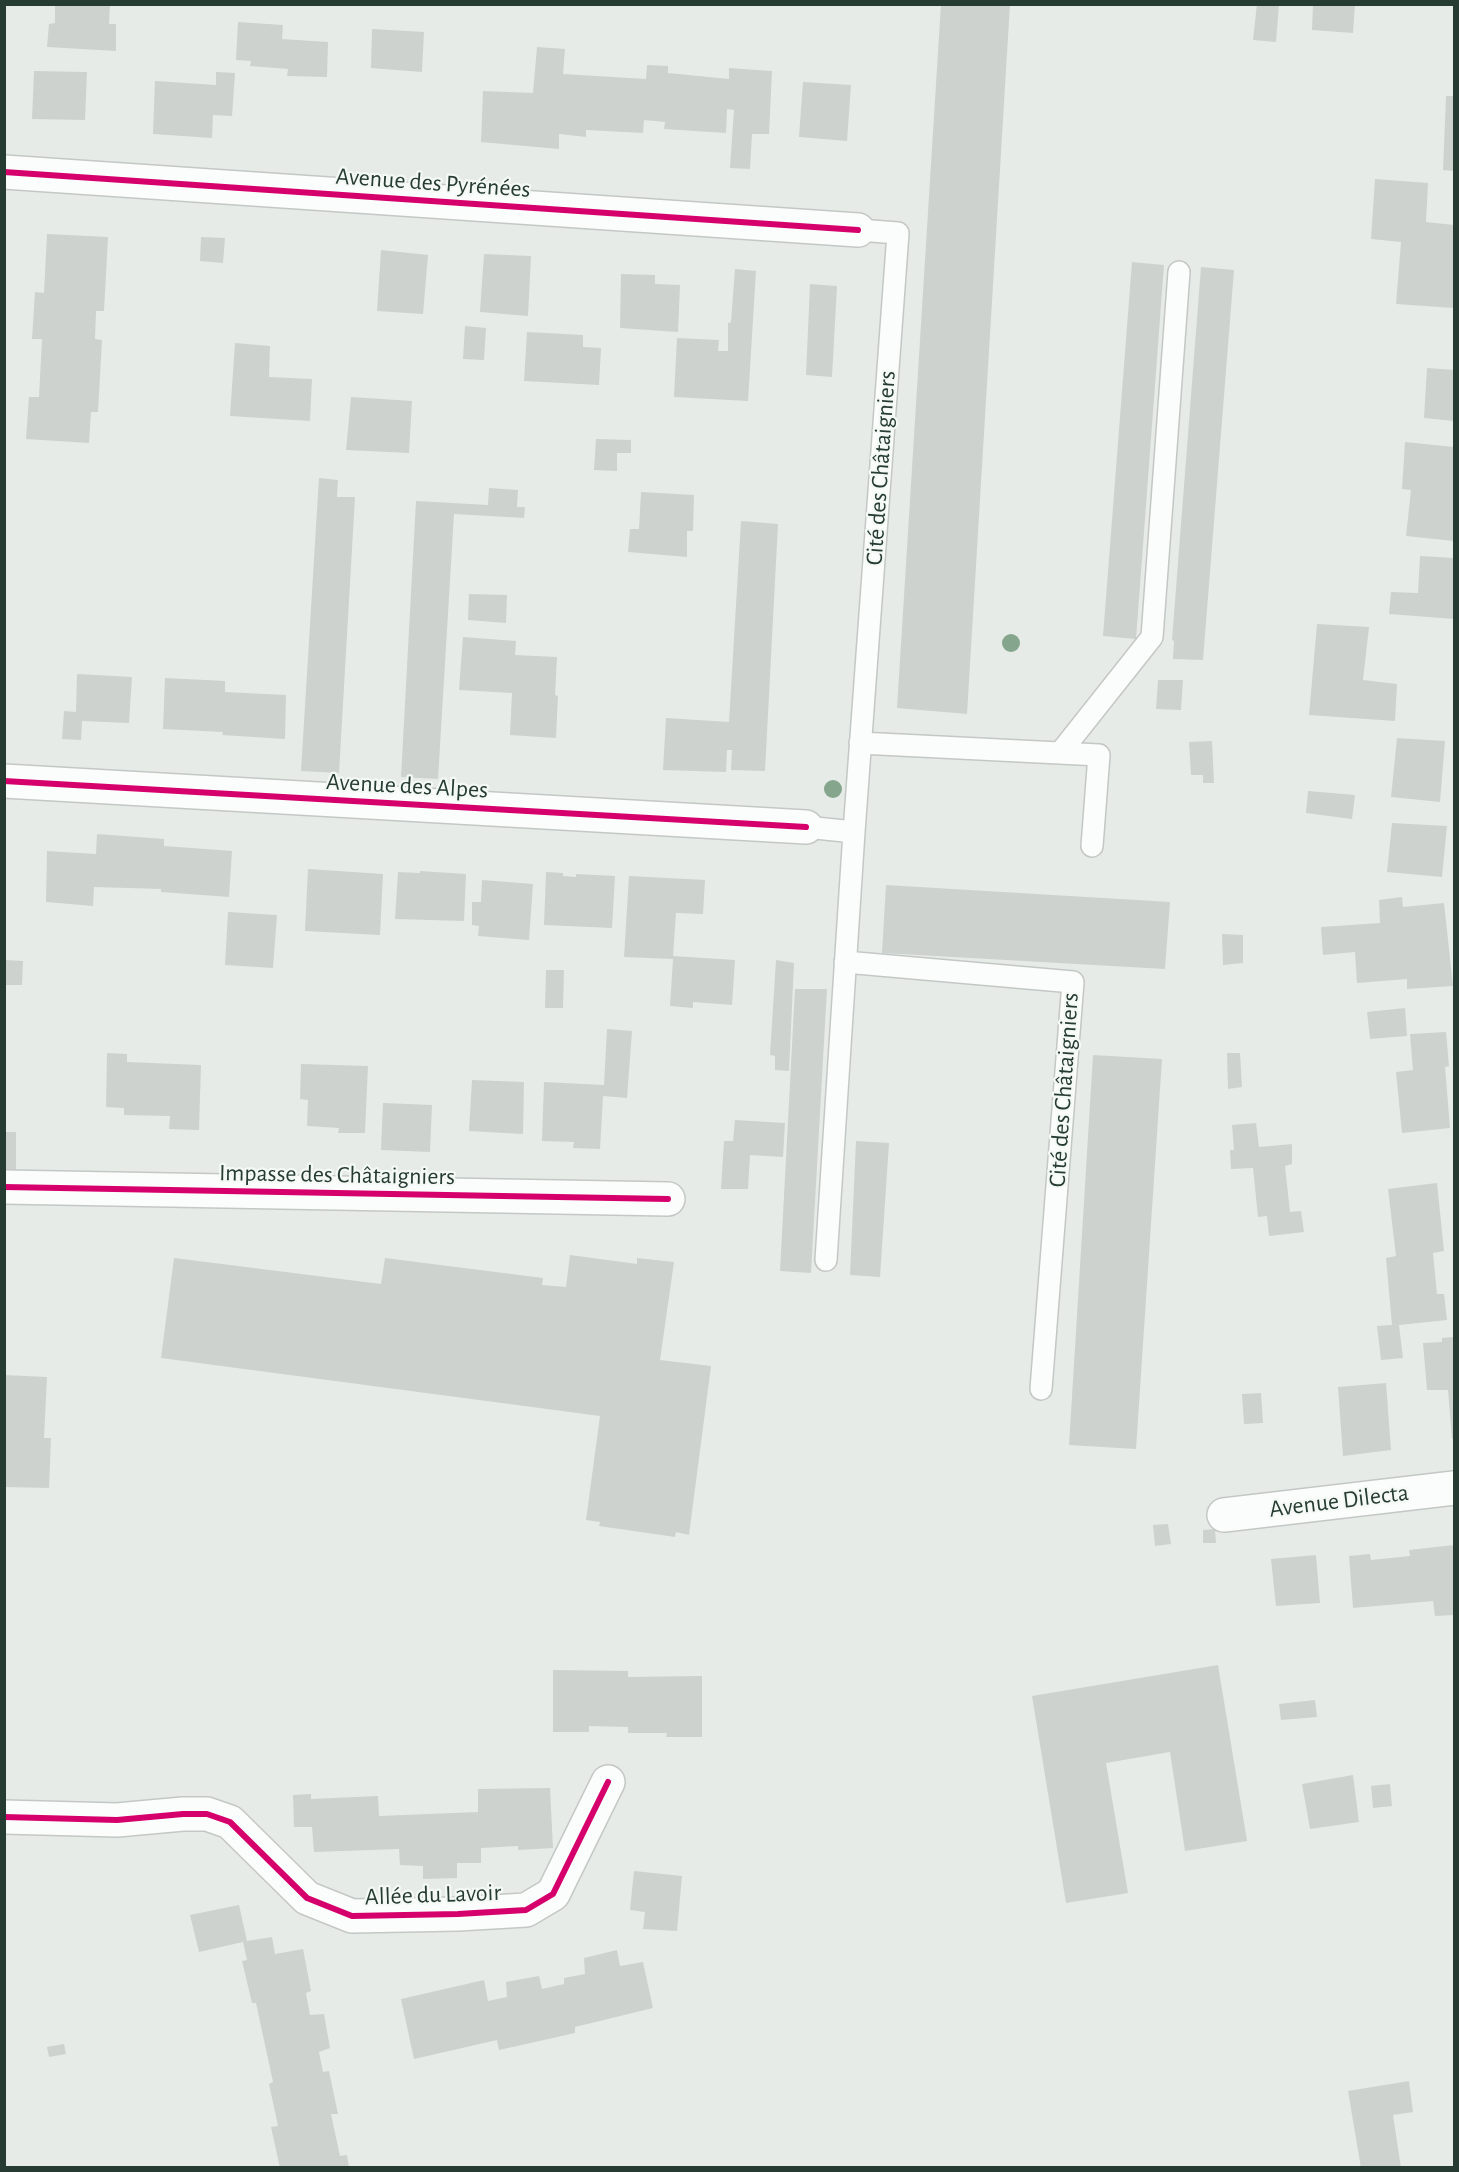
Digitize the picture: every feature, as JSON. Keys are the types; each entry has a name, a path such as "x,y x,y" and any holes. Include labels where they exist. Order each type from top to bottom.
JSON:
{"street":[{"name":"Avenue des Pyrénées","path":"4,172 858,230"},
{"name":"Avenue des Alpes","path":"4,781 807,827"},
{"name":"Impasse des Châtaigniers","path":"4,1187 668,1199"},
{"name":"Avenue Dilecta","path":"1224,1515 1455,1488"},
{"name":"Allée du Lavoir","path":"4,1817 117,1820 207,1814 230,1822 307,1898 352,1916 458,1914 526,1910 553,1894 608,1782"}],"lane":[{"name":"Cité des Châtaigniers","path":"826,1260 860,743 898,233 858,230"},
{"path":"1060,753 1152,638 1179,272"},
{"path":"860,743 1099,754 1092,846"},
{"path":"807,827 854,832"},
{"name":"Cité des Châtaigniers","path":"846,962 1073,982 1041,1389"}],"building":[{"path":"55,4 110,4 109,24 116,24 116,51 47,47 49,24 55,23"},
{"path":"941,4 1010,4 967,714 897,708"},
{"path":"1257,4 1279,4 1276,42 1253,40"},
{"path":"1313,4 1355,4 1353,33 1312,30"},
{"path":"238,22 283,25 282,39 328,42 327,77 287,76 288,69 250,66 251,61 236,60"},
{"path":"372,29 424,32 422,72 371,68"},
{"path":"537,47 565,49 563,74 646,79 647,65 668,66 668,73 729,79 729,68 772,71 769,134 752,134 750,169 730,168 734,110 727,109 726,133 664,129 665,122 644,120 643,133 586,130 586,137 559,134 559,149 481,142 483,91 533,93"},
{"path":"34,71 87,72 85,120 32,119"},
{"path":"216,72 235,73 232,116 213,115 212,138 153,134 155,81 216,85"},
{"path":"803,82 851,85 847,141 799,137"},
{"path":"1446,96 1454,96 1454,171 1443,170"},
{"path":"1375,179 1428,183 1426,222 1454,225 1454,308 1396,304 1401,242 1371,239"},
{"path":"47,234 108,237 104,311 96,311 95,339 102,340 98,412 91,412 89,443 26,439 29,397 39,397 42,339 32,339 35,292 44,293"},
{"path":"201,237 225,238 223,263 200,261"},
{"path":"381,250 428,255 423,314 377,311"},
{"path":"484,254 531,256 528,316 480,312"},
{"path":"1132,262 1164,265 1136,639 1103,636"},
{"path":"1201,267 1234,270 1203,660 1173,659 1174,641 1172,640"},
{"path":"735,269 756,271 748,401 674,397 677,338 719,340 718,351 728,351 728,323 731,322"},
{"path":"621,274 655,275 655,284 680,285 678,332 620,328"},
{"path":"810,284 837,286 832,377 806,375"},
{"path":"465,326 486,328 484,360 463,359"},
{"path":"527,332 583,335 583,347 601,348 599,385 524,381"},
{"path":"235,343 270,346 269,377 312,379 310,421 230,416"},
{"path":"1427,368 1454,370 1454,421 1424,418"},
{"path":"351,397 412,401 409,453 346,450"},
{"path":"596,439 631,440 631,453 617,453 617,471 594,470"},
{"path":"1405,442 1454,447 1454,541 1406,536 1411,490 1402,489"},
{"path":"319,478 338,480 337,497 355,497 339,773 301,771"},
{"path":"489,488 518,490 517,507 525,507 524,518 454,514 438,779 401,777 416,501 488,505"},
{"path":"641,492 694,495 693,531 687,531 687,557 628,552 630,529 639,529"},
{"path":"741,521 778,524 765,771 731,770 732,750 727,750 726,772 663,770 666,718 729,722"},
{"path":"1420,556 1454,558 1454,619 1389,614 1391,592 1418,593"},
{"path":"469,594 507,595 506,623 468,620"},
{"path":"1317,624 1369,627 1363,680 1397,684 1395,721 1309,715"},
{"path":"463,637 516,641 515,655 557,657 556,738 510,735 512,693 459,690"},
{"path":"77,674 132,677 129,723 82,721 81,740 62,739 64,711 76,712"},
{"path":"165,678 225,681 225,692 286,695 285,739 222,735 223,732 163,729"},
{"path":"1158,680 1183,680 1181,710 1156,709"},
{"path":"1397,738 1445,741 1440,802 1391,797"},
{"path":"1212,741 1214,783 1203,783 1203,775 1191,775 1189,742"},
{"path":"1308,791 1355,795 1352,819 1306,813"},
{"path":"1392,823 1447,826 1442,877 1387,872"},
{"path":"97,834 164,839 164,846 232,851 229,897 161,892 161,889 94,887 93,906 46,902 47,851 96,854"},
{"path":"308,869 383,874 380,935 305,931"},
{"path":"420,871 466,874 464,921 395,919 398,872 420,873"},
{"path":"546,872 563,873 563,876 576,877 576,874 615,876 612,928 544,925"},
{"path":"629,876 705,880 703,914 676,913 673,956 735,960 732,1005 693,1002 693,1008 670,1006 673,959 624,957"},
{"path":"482,880 533,884 529,940 478,936 479,926 472,925 472,902 481,902"},
{"path":"886,885 1170,902 1165,969 882,953"},
{"path":"1402,897 1403,907 1444,903 1453,986 1407,989 1407,979 1357,983 1355,952 1323,955 1321,927 1380,923 1379,900"},
{"path":"228,912 277,915 273,968 225,965"},
{"path":"1222,934 1243,935 1243,963 1223,965"},
{"path":"4,960 23,961 22,985 4,985"},
{"path":"776,960 794,963 789,1071 775,1070 775,1056 770,1055"},
{"path":"546,970 564,970 563,1008 545,1008"},
{"path":"795,989 827,989 811,1273 780,1271"},
{"path":"1405,1008 1407,1036 1370,1039 1367,1012"},
{"path":"607,1029 632,1031 627,1098 603,1096 600,1149 573,1148 574,1142 542,1141 544,1082 604,1085"},
{"path":"1446,1032 1449,1066 1445,1067 1450,1128 1402,1133 1396,1072 1413,1070 1410,1034"},
{"path":"107,1053 127,1054 127,1062 201,1065 199,1130 169,1129 170,1116 124,1115 124,1108 106,1107"},
{"path":"1227,1053 1240,1053 1242,1087 1228,1089"},
{"path":"1093,1055 1162,1059 1136,1449 1069,1445"},
{"path":"301,1064 368,1066 365,1133 338,1133 339,1128 307,1126 308,1100 300,1099"},
{"path":"472,1080 524,1082 523,1134 469,1131"},
{"path":"383,1103 432,1105 430,1152 381,1150"},
{"path":"735,1120 785,1123 783,1157 750,1155 748,1189 721,1189 724,1141 733,1141"},
{"path":"1256,1123 1259,1147 1292,1144 1292,1164 1285,1166 1290,1212 1301,1211 1304,1232 1269,1236 1267,1216 1258,1217 1253,1168 1231,1169 1230,1150 1234,1150 1232,1125"},
{"path":"4,1132 16,1132 16,1174 4,1173"},
{"path":"856,1141 889,1143 880,1277 850,1275"},
{"path":"1437,1183 1444,1251 1433,1253 1437,1294 1444,1294 1447,1320 1399,1325 1403,1358 1381,1360 1377,1326 1392,1325 1386,1258 1396,1256 1388,1189"},
{"path":"570,1255 637,1264 637,1258 674,1262 660,1360 711,1366 689,1535 676,1532 675,1537 599,1526 600,1522 586,1520 600,1416 161,1358 174,1258 381,1284 385,1258 543,1278 542,1285 566,1287"},
{"path":"1454,1337 1454,1438 1452,1439 1448,1390 1427,1390 1423,1343 1442,1342 1442,1338"},
{"path":"4,1375 47,1377 44,1438 51,1438 49,1488 4,1487"},
{"path":"1386,1383 1391,1450 1343,1456 1338,1387"},
{"path":"1261,1393 1263,1423 1244,1424 1242,1394"},
{"path":"1168,1524 1171,1544 1155,1546 1153,1525"},
{"path":"1215,1529 1216,1543 1203,1543 1203,1530"},
{"path":"1454,1545 1454,1615 1435,1616 1433,1601 1353,1608 1349,1556 1370,1554 1371,1560 1410,1556 1409,1550"},
{"path":"1316,1555 1320,1603 1276,1606 1271,1559"},
{"path":"1218,1665 1247,1841 1185,1851 1170,1752 1106,1763 1128,1893 1066,1903 1032,1696"},
{"path":"553,1670 628,1671 628,1677 702,1676 702,1737 666,1737 667,1733 628,1733 628,1727 589,1726 589,1732 553,1732"},
{"path":"1315,1700 1317,1717 1281,1720 1279,1704"},
{"path":"1353,1775 1359,1822 1310,1829 1302,1784"},
{"path":"1390,1784 1392,1806 1373,1808 1371,1786"},
{"path":"550,1788 553,1848 518,1850 518,1846 481,1848 481,1863 457,1863 457,1878 423,1879 423,1866 400,1865 399,1849 314,1852 312,1827 294,1827 293,1795 311,1794 311,1799 378,1796 379,1816 478,1812 478,1789"},
{"path":"634,1871 682,1876 677,1931 643,1929 645,1912 630,1910"},
{"path":"239,1905 247,1941 272,1937 275,1954 303,1949 311,1991 306,1993 310,2015 324,2014 330,2048 319,2052 323,2072 329,2071 338,2114 331,2114 340,2156 347,2155 349,2168 280,2168 271,2127 278,2126 269,2084 273,2082 256,2003 252,2003 242,1961 247,1960 243,1942 199,1952 190,1915"},
{"path":"617,1950 620,1966 643,1962 653,2008 575,2027 575,2033 499,2050 497,2040 414,2059 401,1999 484,1980 488,2001 507,1997 506,1982 539,1976 542,1989 564,1984 564,1978 585,1974 584,1958"},
{"path":"64,2044 66,2054 49,2057 47,2047"},
{"path":"1409,2081 1413,2112 1393,2115 1401,2168 1361,2168 1348,2091"}],"cycle path":[{"path":"4,172 858,230"},
{"path":"4,781 806,827"},
{"path":"4,1187 668,1199"},
{"path":"4,1817 117,1820 207,1814 230,1822 307,1898 352,1916 458,1914 526,1910 553,1894 608,1782"}]}
